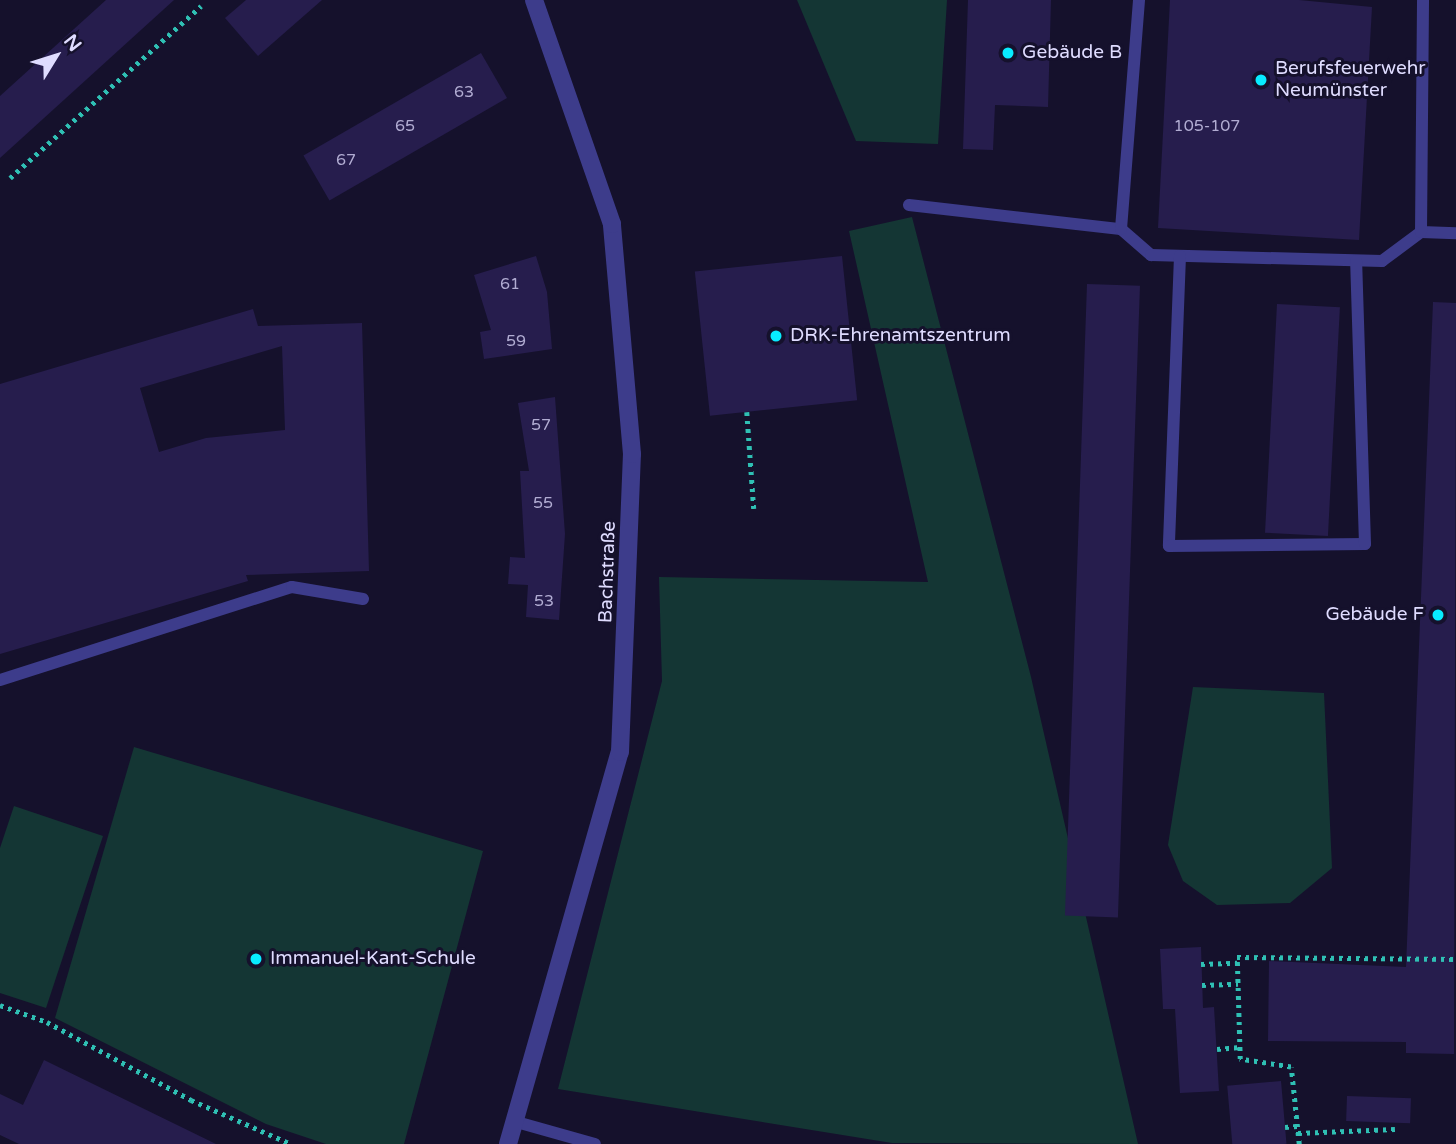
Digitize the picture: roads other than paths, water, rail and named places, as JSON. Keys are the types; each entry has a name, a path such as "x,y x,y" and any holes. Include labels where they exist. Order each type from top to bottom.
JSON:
{"street":[{"name":"Bachstraße","path":"508,1144 620,752 632,454 612,224 534,0"}],"lane":[{"path":"1121,229 1139,0"},
{"path":"1421,232 1423,0"},
{"path":"909,205 1121,229 1151,254 1180,256 1382,261 1421,232 1456,233"},
{"path":"1180,256 1169,546 1365,544 1356,261"},
{"path":"0,680 292,587 363,599"},
{"path":"513,1122 595,1144"}],"place":[{"name":"Gebäude B","path":"1008,53"},
{"name":"Berufsfeuerwehr Neumünster","path":"1261,80"},
{"name":"DRK-Ehrenamtszentrum","path":"776,336"},
{"name":"Gebäude F","path":"1438,615"},
{"name":"Immanuel-Kant-Schule","path":"256,959"}]}
